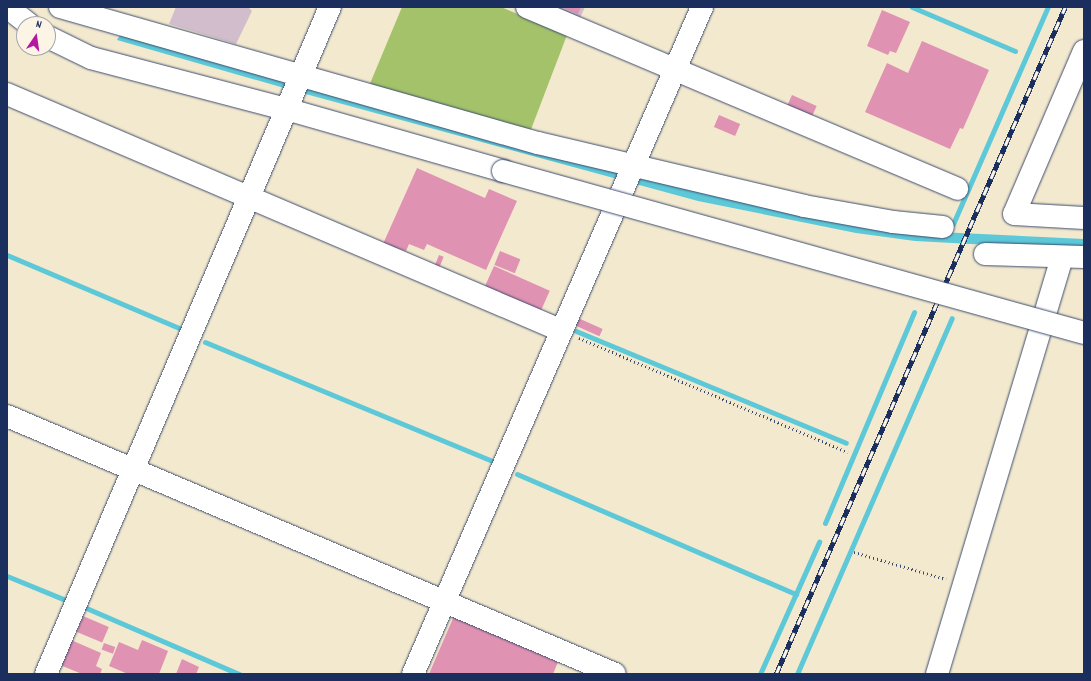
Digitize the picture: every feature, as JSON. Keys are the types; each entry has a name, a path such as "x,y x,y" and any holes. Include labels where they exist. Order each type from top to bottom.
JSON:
{"street":[{"path":"7,7 19,16"},
{"path":"60,7 295,89 503,171 1084,333"},
{"path":"46,674 135,470 330,7"},
{"path":"527,7 674,71 957,189"},
{"path":"413,674 560,330 702,7"},
{"path":"56,41 91,58 295,89 538,143 630,172 893,222 943,227"},
{"path":"1084,51 1014,214 1084,218"},
{"path":"7,94 560,330"},
{"path":"985,254 1084,257"},
{"path":"937,674 1062,257"},
{"path":"7,416 615,674"}],"path":[{"path":"560,330 848,452"},
{"path":"854,552 964,584"}],"shaded area":[{"path":"176,7 248,7 252,11 236,44 169,24"},
{"path":"549,7 585,7 579,20"}],"green space":[{"path":"402,7 501,7 567,35 530,132 369,86"}],"water":[{"path":"120,35 918,231 1084,239 1084,250 915,241 856,233 698,201 291,90 117,40"}],"building":[{"path":"562,7 581,7 578,14"},
{"path":"882,10 910,22 896,53 890,51 888,55 867,46"},
{"path":"922,41 989,70 963,129 960,128 950,149 865,112 887,63 908,73"},
{"path":"792,95 817,106 812,116 788,105"},
{"path":"719,115 740,124 735,136 714,127"},
{"path":"417,168 485,198 489,189 517,201 486,270 427,244 424,250 409,244 406,251 383,244"},
{"path":"500,251 520,259 515,273 494,265"},
{"path":"439,255 444,257 439,268 435,266"},
{"path":"494,266 550,291 541,311 485,286"},
{"path":"578,318 603,329 599,336 575,325"},
{"path":"83,616 109,627 102,643 76,632"},
{"path":"454,616 558,662 553,674 429,674"},
{"path":"71,640 101,653 96,666 102,669 100,674 82,674 60,665"},
{"path":"142,640 168,651 159,674 128,674 109,666 119,642 138,650"},
{"path":"104,643 115,647 113,654 102,650"},
{"path":"182,659 199,667 196,674 176,674"}],"waterway":[{"path":"912,7 1015,51"},
{"path":"953,224 1048,7"},
{"path":"7,255 184,330"},
{"path":"825,523 914,312"},
{"path":"797,674 952,318"},
{"path":"576,331 846,443"},
{"path":"205,342 494,462"},
{"path":"517,474 796,594"},
{"path":"760,674 819,542"},
{"path":"7,576 63,599"},
{"path":"84,607 239,674"}],"railway":[{"path":"776,674 1065,7"}]}
